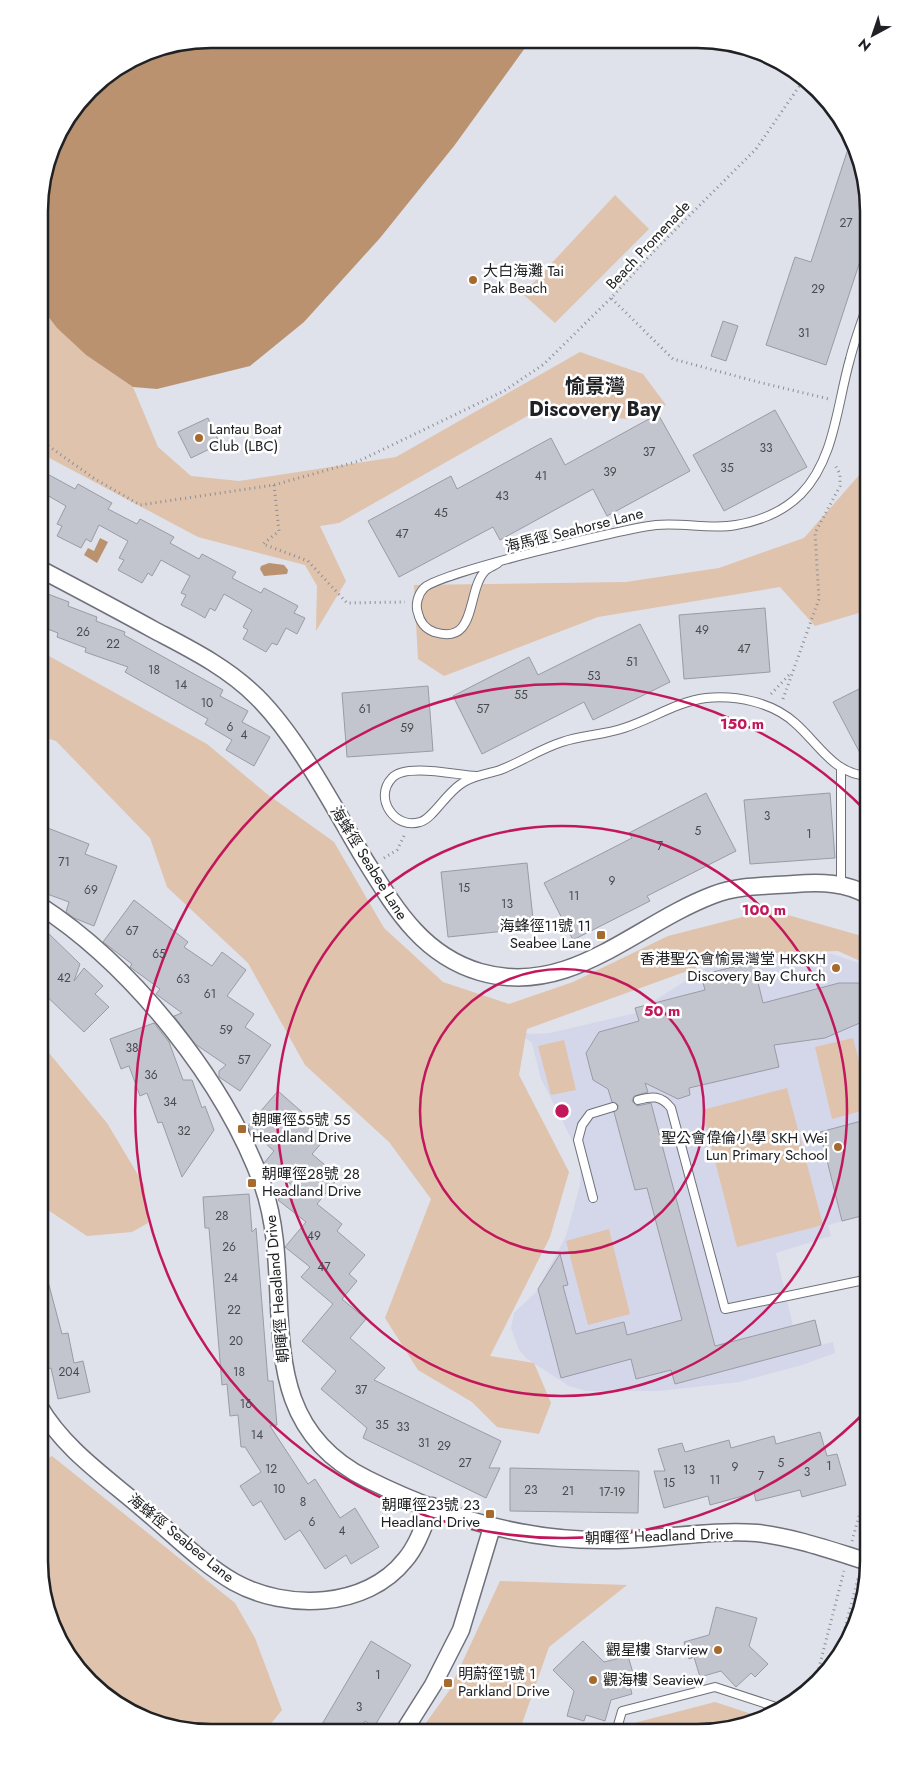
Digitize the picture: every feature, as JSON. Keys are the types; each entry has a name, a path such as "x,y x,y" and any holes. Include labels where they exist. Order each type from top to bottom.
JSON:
{"street":[{"name":"海蜂徑 Seabee Lane","path":"48,573 194,651 243,684 272,712 287,732 402,918 438,952 472,969 512,978 529,978 560,972 692,903 716,893 740,888 819,882 841,884 860,892"},
{"name":"朝暉徑 Headland Drive","path":"48,912 92,945 143,995 192,1057 238,1131 270,1208 275,1249 283,1365 294,1401 302,1418 324,1447 352,1470 432,1506 492,1527 549,1536 603,1540 753,1533 780,1537 860,1559"},
{"name":"海蜂徑 Seabee Lane","path":"48,1419 64,1441 208,1563 234,1582 276,1598 321,1601 345,1596 374,1586 405,1560 417,1540 432,1506"},
{"path":"408,1724 433,1685 460,1630 492,1527"}],"lane":[{"name":"海馬徑 Seahorse Lane","path":"498,563 485,570 479,580 474,592 470,616 464,626 454,633 442,634 430,631 421,622 417,611 418,602 424,588 434,582 498,563 634,527 684,524 734,526 758,521 781,510 801,494 816,474 824,457 840,402 850,358 860,328"},
{"path":"476,776 414,769 402,771 392,778 386,788 385,800 389,812 398,820 410,824 422,822 432,815 446,795 455,787 476,776 501,770 561,742 623,728 687,702 724,697 761,704 778,712 794,722 841,769 860,776"},
{"path":"841,769 841,884"},
{"path":"638,1100 658,1096 665,1100 671,1108 725,1310 860,1281"},
{"path":"593,1198 578,1140 579,1133 585,1119 590,1114 613,1107"},
{"path":"618,1724 622,1711 715,1687 772,1706"}],"path":[{"name":"Beach Promenade","path":"800,84 756,149 655,250 611,298 673,358 758,382 840,402"},
{"path":"48,446 95,479 140,506 274,485 359,461 504,391 544,364 611,298"},
{"path":"778,712 819,599 816,533 840,486 840,474 834,464 824,457"},
{"path":"274,485 278,531 263,544 308,561 347,603 418,602"},
{"path":"761,704 791,673"},
{"path":"370,868 397,850 410,824"},
{"path":"842,1635 860,1559"},
{"path":"821,1667 860,1559"}],"shaded area":[{"path":"199,48 525,48 454,146 380,238 304,322 250,366 157,389 133,387 86,355 57,328 48,316 48,199 53,168 64,138 81,111 111,81 129,69 158,56"},
{"path":"615,195 649,229 555,323 523,294"},
{"path":"48,316 57,328 86,355 133,387 158,447 191,476 239,481 396,457 580,352 643,374 666,405 628,419 536,411 339,523 320,526 346,581 316,631 317,586 305,565 198,537 48,457"},
{"path":"860,474 860,613 815,626 780,587 598,617 444,676 418,659 414,585 626,582 719,568 804,538"},
{"path":"100,538 108,542 97,563 84,555 88,548 94,551"},
{"path":"269,563 284,565 288,570 287,574 264,576 260,569 261,566"},
{"path":"48,655 207,744 267,794 334,842 384,928 443,982 509,1004 573,982 668,936 770,910 860,935 860,961 838,951 751,954 701,966 527,1029 519,1075 569,1172 550,1237 490,1356 534,1363 551,1403 539,1434 497,1427 472,1402 418,1370 385,1318 431,1199 389,1142 305,1065 248,963 167,887 150,838 56,741 48,738"},
{"path":"805,951 833,954 860,964 860,1216 828,1225 831,1236 776,1253 793,1326 815,1320 821,1345 833,1342 835,1353 802,1365 739,1382 659,1391 586,1391 569,1386 526,1358 519,1350 511,1328 514,1313 536,1292 566,1236 580,1185 581,1170 573,1142 541,1079 532,1043 514,1030 530,1034 550,1033 636,1013 635,1008 649,1004 706,968 758,956"},
{"path":"853,1038 860,1065 860,1111 832,1119 815,1047"},
{"path":"564,1040 576,1090 551,1095 538,1046"},
{"path":"48,1052 107,1123 144,1185 148,1223 132,1232 87,1236 48,1210"},
{"path":"787,1088 823,1225 737,1247 702,1110"},
{"path":"609,1229 630,1314 588,1325 566,1241"},
{"path":"52,1456 235,1603 255,1638 282,1710 271,1724 210,1724 168,1718 129,1702 111,1690 88,1668 64,1633 53,1603 49,1582 48,1458"},
{"path":"500,1581 627,1585 549,1647 522,1724 425,1724 449,1691"},
{"path":"715,1702 752,1714 730,1720 698,1724 634,1723"}],"building":[{"path":"848,149 857,178 860,199 860,261 826,365 766,345 795,257 811,262"},
{"path":"723,321 738,326 726,361 711,356"},
{"path":"775,410 807,467 724,511 693,455"},
{"path":"658,414 690,471 607,516 593,489 500,540 493,527 399,577 368,521 451,476 457,489 551,438 565,465"},
{"name":"Lantau Boat Club (LBC)","path":"208,418 220,444 191,458 178,432"},
{"path":"48,474 75,489 78,484 112,503 108,509 137,524 140,519 174,537 170,543 199,559 202,554 236,572 232,578 261,593 264,588 298,606 294,613 305,618 297,634 286,628 277,645 272,643 266,652 243,639 248,630 243,627 252,610 224,594 215,611 210,608 205,618 181,605 186,595 181,593 190,576 161,560 152,576 148,573 142,583 118,570 124,560 119,558 128,541 99,525 91,542 86,539 81,548 57,536 62,526 57,524 66,506 48,496"},
{"path":"48,594 69,602 68,606 97,617 96,621 125,632 124,635 223,690 220,696 248,711 242,722 270,737 254,766 226,750 232,740 205,724 208,719 125,672 128,667 85,652 86,648 57,637 58,633 48,629"},
{"path":"765,608 770,672 684,679 679,615"},
{"path":"640,624 670,682 593,720 584,702 482,754 453,696 529,657 538,675"},
{"path":"428,686 433,751 347,757 342,693"},
{"path":"860,688 860,753 833,702"},
{"path":"706,793 736,851 647,896 650,901 573,940 544,883 632,838 629,833"},
{"path":"830,793 835,858 750,864 744,800"},
{"path":"48,828 89,844 85,854 117,866 94,926 74,918 66,912 69,902 48,894"},
{"path":"527,863 534,928 448,937 441,872"},
{"path":"134,900 188,942 184,947 212,966 222,952 246,970 227,996 254,1014 245,1027 271,1045 240,1091 219,1077 219,1071 226,1065 195,1044 174,1016 182,1013 156,994 160,989 130,967 132,964 103,942"},
{"path":"48,933 80,964 74,981 84,968 103,986 95,994 109,1007 84,1032 48,998"},
{"path":"753,962 763,1003 839,983 860,983 860,1023 825,1038 774,1045 779,1067 689,1088 690,1095 678,1099 645,1083 648,1092 634,1096 632,1101 637,1106 651,1103 715,1346 815,1320 821,1345 675,1384 671,1370 636,1379 631,1359 561,1378 538,1289 560,1254 568,1285 563,1286 576,1334 624,1322 627,1335 682,1320 647,1188 635,1190 614,1112 618,1109 618,1105 612,1102 608,1089 593,1080 586,1053 599,1032 639,1021 635,1008 705,990 701,975"},
{"path":"154,1023 169,1042 183,1080 192,1080 202,1108 205,1106 214,1130 182,1177 162,1122 158,1123 147,1093 140,1096 129,1066 121,1069 110,1039"},
{"path":"278,1091 302,1112 298,1117 325,1139 312,1154 339,1177 317,1204 342,1224 337,1231 365,1255 349,1274 357,1281 342,1299 366,1319 350,1338 385,1368 374,1380 501,1441 489,1468 500,1468 486,1498 363,1438 367,1428 321,1389 336,1371 302,1341 333,1304 301,1277 310,1267 285,1247 306,1222 278,1200 286,1190 297,1189 264,1163 274,1151 247,1127"},
{"path":"860,1121 860,1216 842,1221 820,1132"},
{"path":"249,1194 252,1232 256,1228 268,1381 273,1381 277,1425 270,1426 308,1484 315,1479 340,1518 355,1508 379,1547 351,1564 346,1555 325,1569 300,1530 285,1540 261,1501 253,1506 240,1486 261,1472 245,1447 241,1447 238,1415 230,1416 227,1384 222,1385 209,1228 205,1228 203,1197"},
{"path":"48,1282 62,1334 68,1333 74,1363 83,1361 90,1392 58,1399 51,1368 48,1369"},
{"path":"820,1432 827,1456 837,1454 846,1485 802,1497 800,1490 756,1501 754,1493 710,1505 708,1496 664,1508 654,1471 665,1471 658,1449 682,1443 685,1452 729,1440 731,1448 774,1436 776,1444"},
{"path":"510,1468 639,1471 638,1513 510,1511"},
{"name":"觀星樓 Starview","path":"716,1607 757,1618 749,1646 768,1664 755,1677 751,1673 736,1687 721,1671 700,1677 694,1657 689,1659 684,1642 709,1635"},
{"path":"371,1641 411,1665 376,1724 370,1724 365,1721 363,1724 322,1724"},
{"name":"觀海樓 Seaview","path":"583,1641 604,1662 628,1656 633,1673 627,1675 632,1694 611,1700 605,1721 586,1715 584,1721 567,1716 574,1691 553,1670"}],"place":[{"name":"大白海灘 Tai Pak Beach","path":"473,280"},
{"name":"Lantau Boat Club (LBC)","path":"199,438"},
{"name":"海蜂徑11號 11 Seabee Lane","path":"601,935"},
{"name":"香港聖公會愉景灣堂 HKSKH Discovery Bay Church","path":"836,968"},
{"name":"朝暉徑55號 55 Headland Drive","path":"242,1129"},
{"name":"聖公會偉倫小學 SKH Wei Lun Primary School","path":"838,1147"},
{"name":"朝暉徑28號 28 Headland Drive","path":"252,1183"},
{"name":"朝暉徑23號 23 Headland Drive","path":"490,1514"},
{"name":"觀星樓 Starview","path":"718,1650"},
{"name":"觀海樓 Seaview","path":"593,1680"},
{"name":"明蔚徑1號 1 Parkland Drive","path":"448,1683"}],"district":[{"name":"愉景灣 Discovery Bay","path":"595,398"}]}
